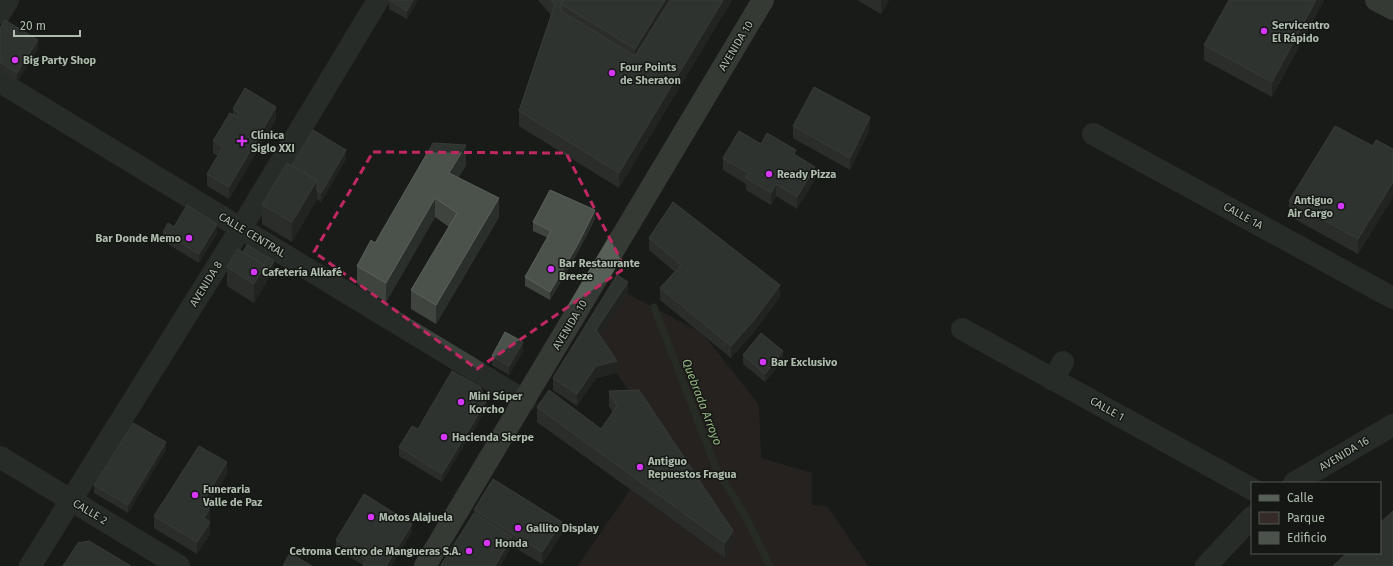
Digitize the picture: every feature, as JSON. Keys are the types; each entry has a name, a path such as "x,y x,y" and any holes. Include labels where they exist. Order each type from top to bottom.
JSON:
{"main road":[{"name":"AVENIDA 10","path":"425,566 763,0"}],"street":[{"path":"0,13 8,0"},
{"name":"AVENIDA 8","path":"30,566 241,228 378,0"},
{"name":"CALLE CENTRAL","path":"0,82 525,400"},
{"name":"CALLE 1A","path":"1093,134 1393,298"},
{"name":"CALLE 1","path":"962,329 1058,371 1251,488"},
{"name":"AVENIDA 16","path":"1296,482 1393,425"},
{"name":"CALLE 2","path":"0,457 179,566"},
{"path":"1206,566 1251,518"}],"highlighted area":[{"path":"373,152 566,153 625,268 477,369 314,252"}],"green space":[{"path":"628,294 703,334 759,405 761,458 812,473 812,505 827,506 868,566 578,566 630,490 725,558 733,546 596,342"}],"building":[{"path":"389,0 413,0 407,11"},
{"name":"Four Points de Sheraton","path":"551,0 564,0 561,4 561,11 635,56 670,0 723,0 619,173 519,111 555,4"},
{"path":"564,0 665,0 635,49 561,4"},
{"name":"Servicentro El Rápido","path":"1229,0 1316,0 1272,82 1204,45"},
{"name":"Big Party Shop","path":"5,20 38,40 17,73 0,62 0,28"},
{"path":"814,87 870,117 850,158 793,126"},
{"name":"Clínica Siglo XXI","path":"245,88 276,107 229,187 207,174 223,147 213,141 230,113 237,117 239,113 233,109"},
{"name":"Antiguo Air Cargo","path":"1335,126 1373,146 1376,140 1393,149 1393,182 1358,239 1289,201"},
{"path":"313,130 346,150 321,193 317,191 317,180 292,165"},
{"name":"Ready Pizza","path":"739,131 761,144 767,133 796,150 794,154 815,167 797,197 776,184 771,193 746,178 748,173 723,158"},
{"path":"433,143 466,145 449,173 499,198 436,305 411,290 457,213 435,198 386,283 357,266 371,240 375,243"},
{"path":"287,163 317,180 292,222 262,205"},
{"path":"550,190 595,210 578,244 550,292 525,277 551,231 533,222"},
{"path":"673,202 780,285 754,320 731,346 660,288 681,265 649,238"},
{"name":"Bar Donde Memo","path":"187,205 217,224 199,254 163,232 168,223 174,227"},
{"path":"247,245 274,261 265,276 265,266 243,252"},
{"path":"238,249 265,266 254,284 227,267"},
{"path":"617,275 628,282 596,330 617,361 596,366 577,394 553,378"},
{"path":"505,332 523,342 509,366 492,356"},
{"name":"Bar Exclusivo","path":"761,333 783,351 765,374 743,355"},
{"path":"452,371 480,387 487,400 442,474 399,447 412,426 418,429"},
{"name":"Antiguo Repuestos Fragua","path":"549,390 601,429 617,406 609,391 639,390 733,531 725,543 537,407"},
{"path":"133,423 166,442 128,505 94,485"},
{"name":"Funeraria Valle de Paz","path":"199,446 227,462 202,503 210,508 204,518 210,522 197,542 154,516"},
{"name":"Gallito Display","path":"493,479 562,522 542,552 474,510"},
{"path":"364,494 412,524 386,566 363,566 367,559 336,540"},
{"path":"1393,511 1393,566 1333,566 1346,554 1381,554 1381,522"},
{"path":"474,513 512,537 495,566 441,565"},
{"path":"89,541 131,566 63,566 78,543"},
{"path":"290,553 312,566 283,566"}],"waterway":[{"name":"Quebrada Arroyo","path":"654,307 716,468 747,519 770,566"}],"place":[{"name":"Servicentro El Rápido","path":"1264,31"},
{"name":"Big Party Shop","path":"15,60"},
{"name":"Four Points de Sheraton","path":"612,73"},
{"name":"Clínica Siglo XXI","path":"242,141"},
{"name":"Ready Pizza","path":"769,174"},
{"name":"Antiguo Air Cargo","path":"1341,206"},
{"name":"Bar Donde Memo","path":"189,238"},
{"name":"Bar Restaurante Breeze","path":"551,269"},
{"name":"Cafetería Alkafé","path":"254,272"},
{"name":"Bar Exclusivo","path":"763,362"},
{"name":"Mini Súper Korcho","path":"461,402"},
{"name":"Hacienda Sierpe","path":"444,437"},
{"name":"Antiguo Repuestos Fragua","path":"640,467"},
{"name":"Funeraria Valle de Paz","path":"195,495"},
{"name":"Motos Alajuela","path":"371,517"},
{"name":"Gallito Display","path":"518,528"},
{"name":"Honda","path":"487,543"},
{"name":"Cetroma Centro de Mangueras S.A.","path":"469,551"}]}
